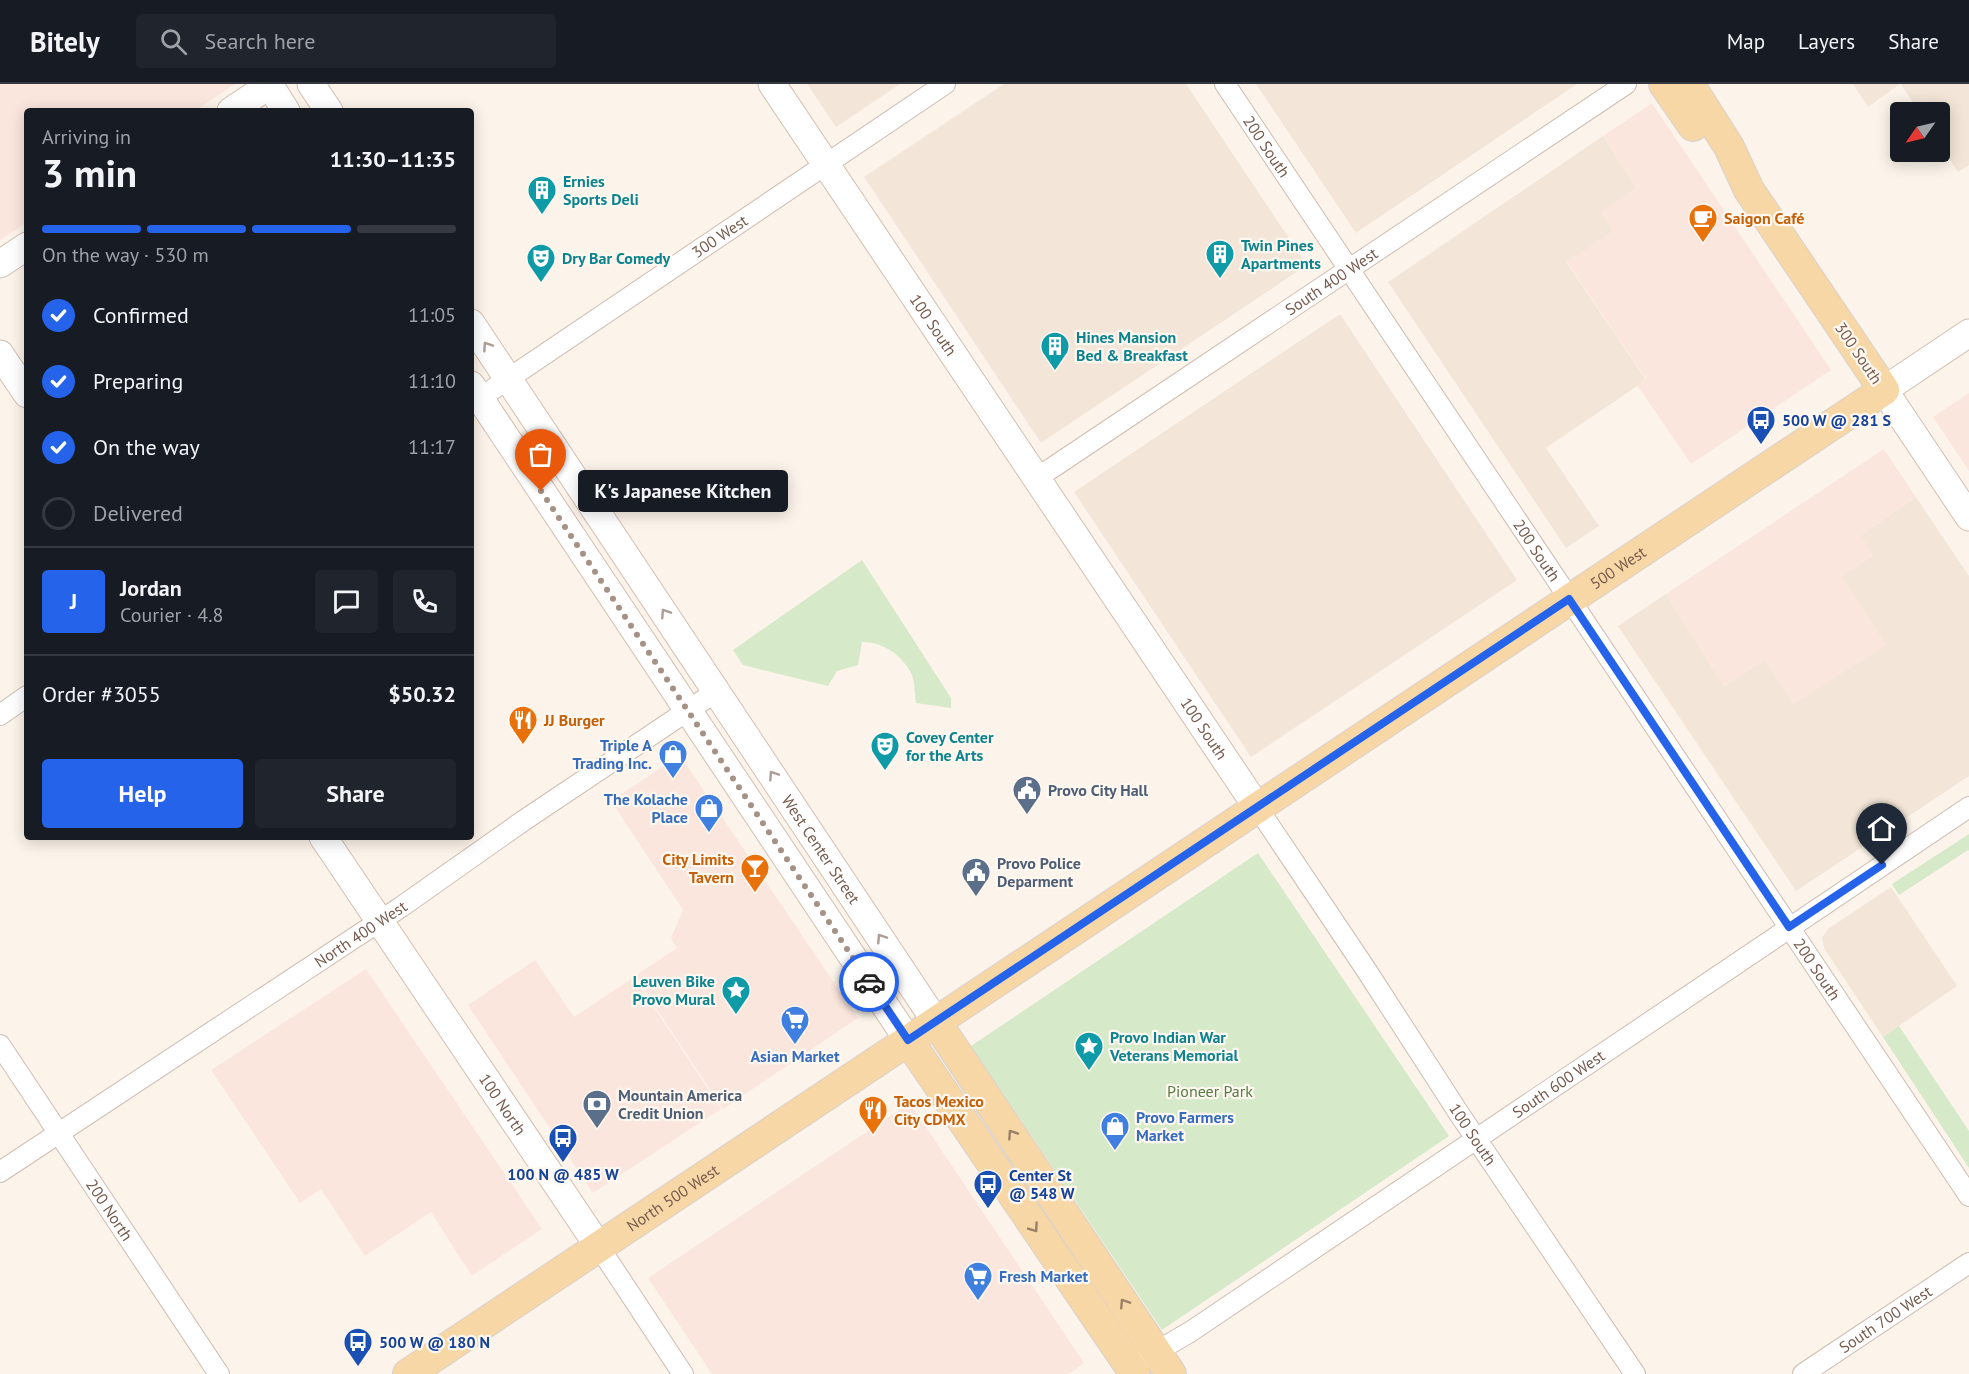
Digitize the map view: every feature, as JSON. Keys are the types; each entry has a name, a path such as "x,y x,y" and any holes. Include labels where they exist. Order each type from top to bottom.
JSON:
{"main road":[{"path":"235,108 270,84 284,108"},
{"path":"311,84 327,108"},
{"name":"100 South","path":"772,84 1257,807"},
{"name":"300 South","path":"1664,84 1713,155 1749,190"},
{"name":"300 South","path":"1689,84 1729,147 1749,190 1969,517"},
{"path":"0,264 24,248"},
{"name":"500 West","path":"936,1022 1969,333"},
{"name":"West Center Street","path":"474,338 485,391 688,711 908,1040 1143,1367"},
{"path":"0,354 24,390"},
{"name":"West Center Street","path":"485,391 717,691 936,1022 1143,1367"},
{"name":"100 North","path":"324,840 599,1247"},
{"name":"North 500 West","path":"408,1374 936,1022"}],"street":[{"name":"300 West","path":"485,391 945,84"},
{"name":"200 South","path":"1225,84 1969,1196"},
{"name":"South 400 West","path":"1037,478 1626,84"},
{"name":"North 400 West","path":"0,1172 379,922 523,821 717,691"},
{"path":"0,715 24,698"},
{"name":"100 South","path":"1257,807 1635,1374"},
{"name":"South 600 West","path":"1143,1367 1209,1319 1969,807"},
{"name":"200 North","path":"0,1045 219,1374"},
{"name":"100 North","path":"599,1247 683,1374"},
{"name":"South 700 West","path":"1803,1374 1969,1263"}],"shaded area":[{"path":"0,84 235,84 199,108 24,108 24,224 0,240"},
{"path":"807,84 900,84 836,127"},
{"path":"1004,84 1186,84 1307,265 1041,443 864,177"},
{"path":"1256,84 1577,84 1356,233"},
{"path":"1853,84 1900,84 1868,107"},
{"path":"1901,84 1969,84 1969,165 1958,172 1950,160 1950,102 1913,102"},
{"path":"1652,103 1831,370 1691,464 1637,385 1646,379 1567,262 1613,231 1601,212 1637,188 1603,136"},
{"path":"1603,136 1637,188 1614,231 1567,263 1646,380 1546,448 1599,526 1566,548 1388,282"},
{"path":"1340,314 1517,580 1251,757 1074,492"},
{"path":"1969,393 1969,471 1933,417"},
{"path":"1884,449 1916,497 1861,535 1873,556 1842,577 1886,645 1794,704 1765,660 1724,686 1666,594"},
{"path":"1916,497 1969,576 1969,776 1796,891 1618,626 1666,594 1724,686 1765,660 1794,704 1842,577 1861,535"},
{"path":"680,755 858,1018 723,1109 635,976 677,948 671,938 683,910 611,801"},
{"path":"1891,887 1957,986 1883,1037 1824,948 1822,938 1828,929"},
{"path":"535,960 574,1017 634,977 721,1109 593,1193 468,1005"},
{"path":"366,969 542,1229 472,1276 431,1212 365,1256 321,1189 300,1203 211,1070"},
{"path":"910,1103 1084,1363 1069,1374 712,1374 648,1278"}],"green space":[{"path":"862,560 951,698 951,708 916,703 913,678 908,668 892,651 878,644 862,642 858,665 837,671 828,686 743,665 733,650"},
{"path":"1969,834 1969,851 1899,895 1892,884"},
{"name":"Pioneer Park","path":"1258,853 1449,1136 1162,1330 971,1046"},
{"path":"1899,1026 1969,1131 1969,1168 1883,1037"}],"way so far":[{"path":"541,491 869,982"}],"place":[{"name":"Ernies Sports Deli","path":"542,216"},
{"name":"Saigon Café","path":"1703,244"},
{"name":"Twin Pines Apartments","path":"1220,280"},
{"name":"Dry Bar Comedy","path":"541,284"},
{"name":"Hines Mansion Bed & Breakfast","path":"1055,372"},
{"name":"500 W @ 281 S","path":"1761,446"},
{"name":"K's Japanese Kitchen","path":"541,491"},
{"name":"JJ Burger","path":"523,746"},
{"name":"Covey Center for the Arts","path":"885,772"},
{"name":"Triple A Trading Inc.","path":"673,780"},
{"name":"Provo City Hall","path":"1027,816"},
{"name":"The Kolache Place","path":"709,834"},
{"name":"City Limits Tavern","path":"755,894"},
{"name":"Provo Police Deparment","path":"976,898"},
{"name":"Leuven Bike Provo Mural","path":"736,1016"},
{"name":"Asian Market","path":"795,1046"},
{"name":"Provo Indian War Veterans Memorial","path":"1089,1072"},
{"name":"Mountain America Credit Union","path":"597,1130"},
{"name":"Tacos Mexico City CDMX","path":"873,1136"},
{"name":"Provo Farmers Market","path":"1115,1152"},
{"name":"100 N @ 485 W","path":"563,1164"},
{"name":"Center St @ 548 W","path":"988,1210"},
{"name":"Fresh Market","path":"978,1302"},
{"name":"500 W @ 180 N","path":"358,1368"}],"route":[{"path":"869,982 908,1040 1569,599 1789,927 1882,865"}]}
